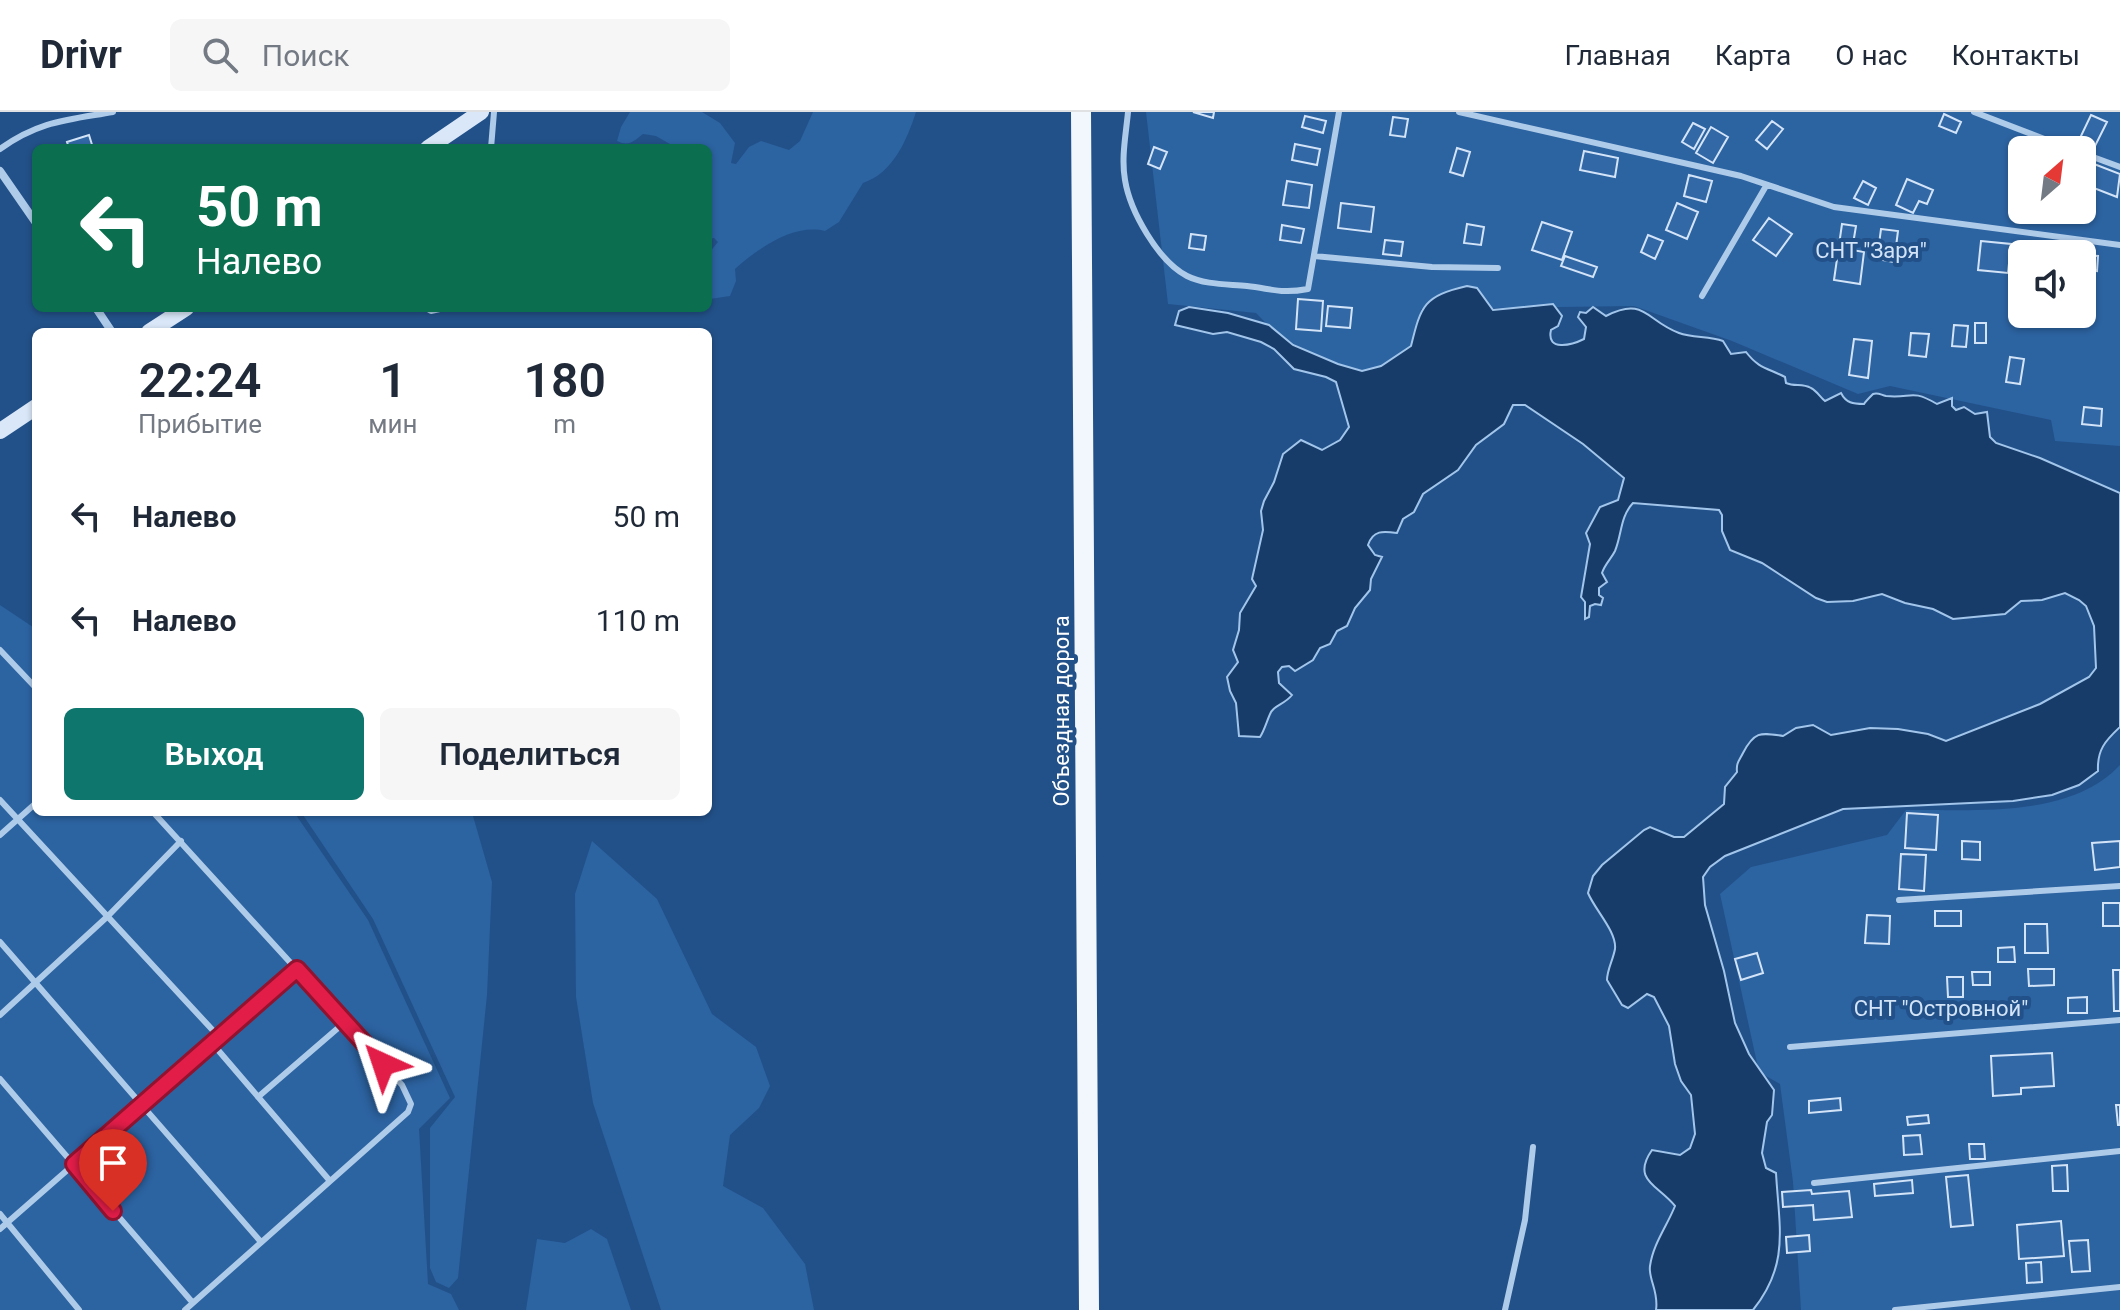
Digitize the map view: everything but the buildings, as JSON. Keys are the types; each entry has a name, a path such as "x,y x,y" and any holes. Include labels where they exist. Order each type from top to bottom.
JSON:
{"main road":[{"path":"434,144 481,112"},
{"name":"Объездная дорога","path":"1081,112 1089,1310"},
{"path":"155,328 180,312"},
{"path":"0,431 32,410"}],"street":[{"path":"0,171 32,217"}],"lane":[{"path":"0,149 24,133 46,124 113,112"},
{"path":"491,144 494,112"},
{"path":"1128,112 1123,160 1125,181 1152,243 1173,268 1211,283 1286,293 1308,289 1339,112"},
{"path":"1459,112 1741,176 1834,207 2120,245"},
{"path":"1974,112 2037,136"},
{"path":"2096,158 2120,167"},
{"path":"1702,296 1766,186"},
{"path":"1314,256 1432,267 1498,268"},
{"path":"0,650 32,684"},
{"path":"0,800 219,1037"},
{"path":"0,835 32,807"},
{"path":"157,816 402,1085 411,1104 408,1112 185,1310"},
{"path":"0,1015 108,916 181,841"},
{"path":"1899,900 2120,886"},
{"path":"0,942 261,1242"},
{"path":"0,1229 297,969"},
{"path":"1790,1047 2120,1020"},
{"path":"258,1097 345,1022"},
{"path":"212,1043 330,1181"},
{"path":"0,1079 193,1303"},
{"path":"1505,1310 1525,1220 1533,1147"},
{"path":"1814,1183 2120,1151"},
{"path":"0,1214 79,1310"},
{"path":"1895,1310 2120,1287"}],"green space":[{"path":"630,112 702,112 720,123 735,143 731,163 736,164 749,147 761,141 789,150 800,141 813,112 916,112 891,164 863,183 839,222 825,231 789,234 765,246 735,269 736,281 730,296 712,299 712,249 718,242 712,238 712,144 670,144 656,136 643,134 634,141 621,143 617,141"},
{"name":"СНТ \"Заря\"","path":"1146,112 2120,112 2120,446 2055,441 2051,420 1890,386 1858,394 1732,341 1634,306 1421,309 1415,358 1361,385 1308,366 1256,313 1168,304"},
{"path":"0,605 32,626 32,816 297,816 368,920 450,1098 419,1129 428,1284 451,1294 459,1310 0,1310"},
{"name":"СНТ \"Островной\"","path":"2120,765 2120,1310 1801,1310 1793,1182 1780,1084 1759,1072 1720,894 1751,867 1887,835 1906,810 1990,810 2048,803 2075,795 2099,782"},
{"path":"304,816 473,816 492,882 487,995 458,1278 449,1288 436,1282 430,1268 430,1128 455,1097 373,919"},
{"path":"592,841 657,899 712,1014 756,1047 770,1086 759,1108 730,1135 723,1186 763,1208 805,1264 814,1310 661,1310 593,1103 576,997 575,894"},
{"path":"591,1229 607,1239 631,1310 526,1310 537,1239 565,1243"}],"shaded area":[{"path":"1467,286 1477,288 1493,310 1553,304 1562,316 1558,326 1551,330 1550,337 1556,344 1567,345 1584,339 1586,327 1578,317 1580,312 1586,313 1593,307 1606,316 1619,310 1638,309 1679,333 1723,341 1731,354 1746,352 1760,365 1785,377 1786,383 1811,388 1825,401 1841,393 1848,401 1860,404 1876,393 1895,397 1916,395 1937,404 1952,398 1952,406 1956,410 1964,407 1975,414 1987,412 1990,437 1996,443 2040,458 2120,493 2120,727 2103,746 2098,771 2079,785 2052,795 2013,801 1843,809 1725,856 1710,867 1703,877 1705,905 1735,1023 1749,1054 1774,1090 1772,1115 1767,1122 1762,1153 1766,1168 1776,1173 1780,1244 1773,1277 1753,1310 1656,1310 1650,1266 1675,1206 1649,1181 1644,1168 1652,1150 1680,1155 1690,1148 1695,1134 1691,1095 1681,1081 1669,1026 1654,997 1647,994 1628,1008 1622,1005 1607,980 1615,942 1588,893 1593,876 1644,830 1650,827 1674,837 1684,837 1724,804 1725,787 1737,772 1739,760 1755,737 1764,734 1783,736 1796,728 1813,725 1831,735 1870,728 1898,729 1928,734 1946,741 2040,704 2089,677 2096,668 2094,626 2086,606 2065,593 2042,600 2021,601 2005,614 1953,619 1933,609 1882,594 1853,601 1827,602 1762,563 1730,550 1722,531 1719,510 1633,503 1623,520 1615,551 1602,573 1607,582 1599,588 1599,595 1603,598 1601,605 1590,606 1589,617 1585,619 1585,602 1581,597 1590,544 1586,533 1600,507 1618,500 1624,478 1583,444 1525,405 1513,405 1504,424 1476,445 1458,470 1423,494 1414,512 1403,519 1397,533 1383,532 1373,537 1368,545 1375,555 1382,557 1371,579 1370,590 1355,608 1347,626 1337,631 1330,644 1320,648 1313,660 1295,671 1289,666 1282,667 1278,672 1279,683 1292,695 1273,710 1260,737 1239,736 1236,703 1227,677 1238,662 1233,650 1240,613 1256,586 1252,579 1263,530 1261,511 1264,501 1283,454 1301,440 1322,450 1340,440 1349,427 1336,382 1294,369 1274,349 1261,342 1227,332 1213,334 1175,325 1179,311 1189,307 1228,313 1269,325 1293,345 1362,371 1381,366 1411,346 1427,304 1442,294"}],"route":[{"path":"113,1211 74,1164 297,969 383,1064"}]}
